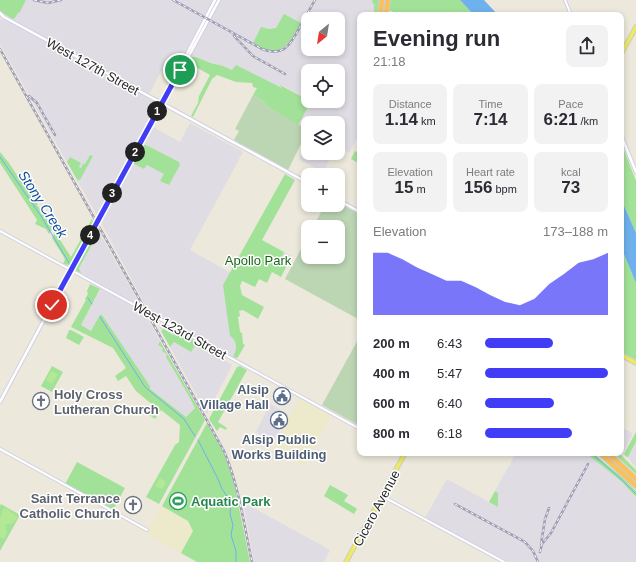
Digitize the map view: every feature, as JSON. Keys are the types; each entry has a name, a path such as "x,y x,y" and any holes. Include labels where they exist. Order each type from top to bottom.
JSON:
{"highway":[{"path":"380,12 382,1"},
{"path":"386,12 387,2"},
{"path":"604,456 636,486"},
{"path":"611,456 636,479"}],"main road":[{"path":"0,402 161,104 215,0"},
{"path":"161,104 164,102 219,0"},
{"name":"West 127th Street","path":"0,13 4,17"},
{"name":"West 127th Street","path":"0,16 301,179"},
{"path":"624,49 636,27"},
{"path":"624,142 636,172"},
{"path":"345,204 357,210"},
{"path":"624,357 636,363"},
{"name":"Cicero Avenue","path":"346,562 402,456"}],"street":[{"path":"565,0 570,12"},
{"name":"West 123rd Street","path":"0,231 357,427"},
{"path":"0,449 147,530"},
{"path":"382,496 504,562"}],"shaded area":[{"path":"26,0 372,0 373,3 379,5 374,6 374,12 357,12 357,139 349,153 345,151 345,116 303,116 308,108 345,108 345,64 301,64 301,96 282,85 283,88 196,57 189,57 184,66 168,58 147,98 158,104 147,123 153,127 180,142 190,123 243,152 190,250 231,273 227,279 238,348 233,357 148,310 97,215 0,44 0,19 7,21 10,17 13,19 20,12"},
{"path":"301,120 301,126 298,125"},
{"path":"301,155 301,160 329,160 325,168 316,168 299,159"},
{"path":"99,232 142,308 81,273 79,268"},
{"path":"284,252 292,256 288,263 281,259"},
{"path":"91,283 144,312 160,341 158,345 168,354 178,377 195,408 186,417 150,389 150,386 102,315 91,331 81,325 100,290"},
{"path":"166,325 175,332 173,335 164,329 161,330 159,327"},
{"path":"174,342 191,352 195,346 204,351 206,347 223,357 223,359 232,365 207,414 170,347"},
{"path":"300,399 331,416 304,467 273,450"},
{"path":"270,404 288,414 270,448 261,443 264,437 256,432"},
{"path":"624,429 632,433 624,452"},
{"path":"636,442 636,467 626,456 628,457"},
{"path":"514,456 590,456 622,482 636,497 636,562 507,562 425,518 447,479 498,507 498,493 495,491"},
{"path":"243,502 330,550 324,562 254,562"},
{"path":"162,506 188,521 193,531 181,553 146,534"}],"green space":[{"path":"0,0 26,0 20,12 13,19 0,12"},
{"path":"372,0 379,0 378,12 374,12 374,5 376,5 373,4"},
{"path":"391,0 460,0 471,12 393,12 389,10"},
{"path":"284,14 301,23 292,38 282,48 270,51 253,43 261,27 269,29 276,28"},
{"path":"189,57 196,57 232,70 236,65 301,96 301,108 308,108 303,116 301,116 298,125 268,107 262,100 253,95 257,88 253,87 252,83 236,82 217,75 212,79 193,117 191,116 198,103 199,96 210,75 187,62"},
{"path":"253,95 262,100 268,107 301,126 301,144 288,170 234,140 239,131 235,129"},
{"path":"143,145 146,145 179,162 180,165 169,185 160,181 164,174 147,165 144,169 132,163"},
{"path":"624,150 636,181 636,233 624,206"},
{"path":"355,151 357,152 357,162 351,159"},
{"path":"0,152 26,189 28,186 37,191 39,195 37,205 53,228 49,234 46,229 35,224 37,220 0,163"},
{"path":"90,155 93,156 80,180 79,179 78,181 67,162 70,157 81,163 79,167 81,168"},
{"name":"Apollo Park","path":"285,174 295,180 262,240 284,252 281,259 288,263 281,277 272,272 267,283 259,279 255,287 242,281 240,286 242,295 264,307 258,319 243,310 239,311 240,316 238,317 240,332 242,333 243,344 245,345 237,358 233,357 236,343 230,336 223,285"},
{"path":"345,206 357,212 357,318 285,279 301,249 301,264 345,264 345,220 317,220 321,212 345,212"},
{"path":"92,219 94,223 71,265 63,264 65,259 52,238 55,232 71,257"},
{"path":"96,228 99,232 79,268 81,273 76,271 76,267"},
{"path":"624,254 636,283 636,360 624,354"},
{"path":"90,284 100,289 81,325 91,331 100,315 102,315 150,386 150,389 186,417 195,408 166,357 167,354 162,351 163,348 158,345 160,341 205,420 159,504 146,497 175,445 179,442 180,425 161,410 155,419 148,414 154,406 136,391 126,376 118,381 115,376 126,368 113,348 71,327 86,300 85,299 88,294 87,291"},
{"path":"168,326 206,347 204,351 195,346 191,352 174,342 170,347 161,331 164,329 173,335 175,332"},
{"path":"69,330 84,337 79,345 66,338"},
{"path":"357,341 357,424 322,405"},
{"path":"52,366 63,372 52,392 41,386"},
{"path":"240,366 247,370 218,422 227,428 226,430 220,427 217,431 209,419 237,367"},
{"path":"51,371 58,374 52,384 46,380"},
{"path":"207,423 222,449 233,478 250,562 197,562 181,553 193,531 188,521 162,506"},
{"path":"636,432 636,442 627,457 624,454"},
{"path":"590,456 597,456 622,477 636,491 636,497 622,482"},
{"path":"616,456 622,456 636,470 636,474"},
{"path":"77,462 125,488 113,510 65,484"},
{"path":"160,478 166,482 162,489 155,486"},
{"path":"330,485 348,495 344,501 357,509 354,514 324,496"},
{"path":"495,491 498,493 498,507 489,502"},
{"path":"1,504 20,515 0,551 0,506"},
{"path":"6,508 18,517 13,523 5,525 7,532 4,539 0,537 0,518 3,509"}],"water":[{"path":"460,0 484,0 495,12 471,12"},
{"path":"624,206 636,233 636,283 624,254"}],"waterway":[{"name":"Stony Creek","path":"0,157 41,216 69,263"},
{"name":"Stony Creek","path":"88,298 92,304"},
{"name":"Stony Creek","path":"100,317 145,387 184,419 195,436"},
{"name":"Stony Creek","path":"198,440 231,504 230,514 233,525 231,535 236,551 236,562"},
{"path":"594,456 636,494"}],"railway":[{"path":"34,0 48,3 61,0"},
{"path":"173,0 262,49 270,51 282,50 287,47 315,0"},
{"path":"234,36 253,56 285,74"},
{"path":"0,49 224,451 234,478 252,562"},
{"path":"29,96 37,103 55,135"},
{"path":"540,552 542,544 551,533 588,464"},
{"path":"455,504 525,542 533,551 538,562"},
{"path":"541,544 545,519 549,508"}],"place":[{"name":"Alsip Village Hall","path":"282,396"},
{"name":"Holy Cross Lutheran Church","path":"41,401"},
{"name":"Alsip Public Works Building","path":"279,420"},
{"name":"Aquatic Park","path":"178,501"},
{"name":"Saint Terrance Catholic Church","path":"133,505"}],"route":[{"path":"52,305 161,104 164,102 180,70"}]}
